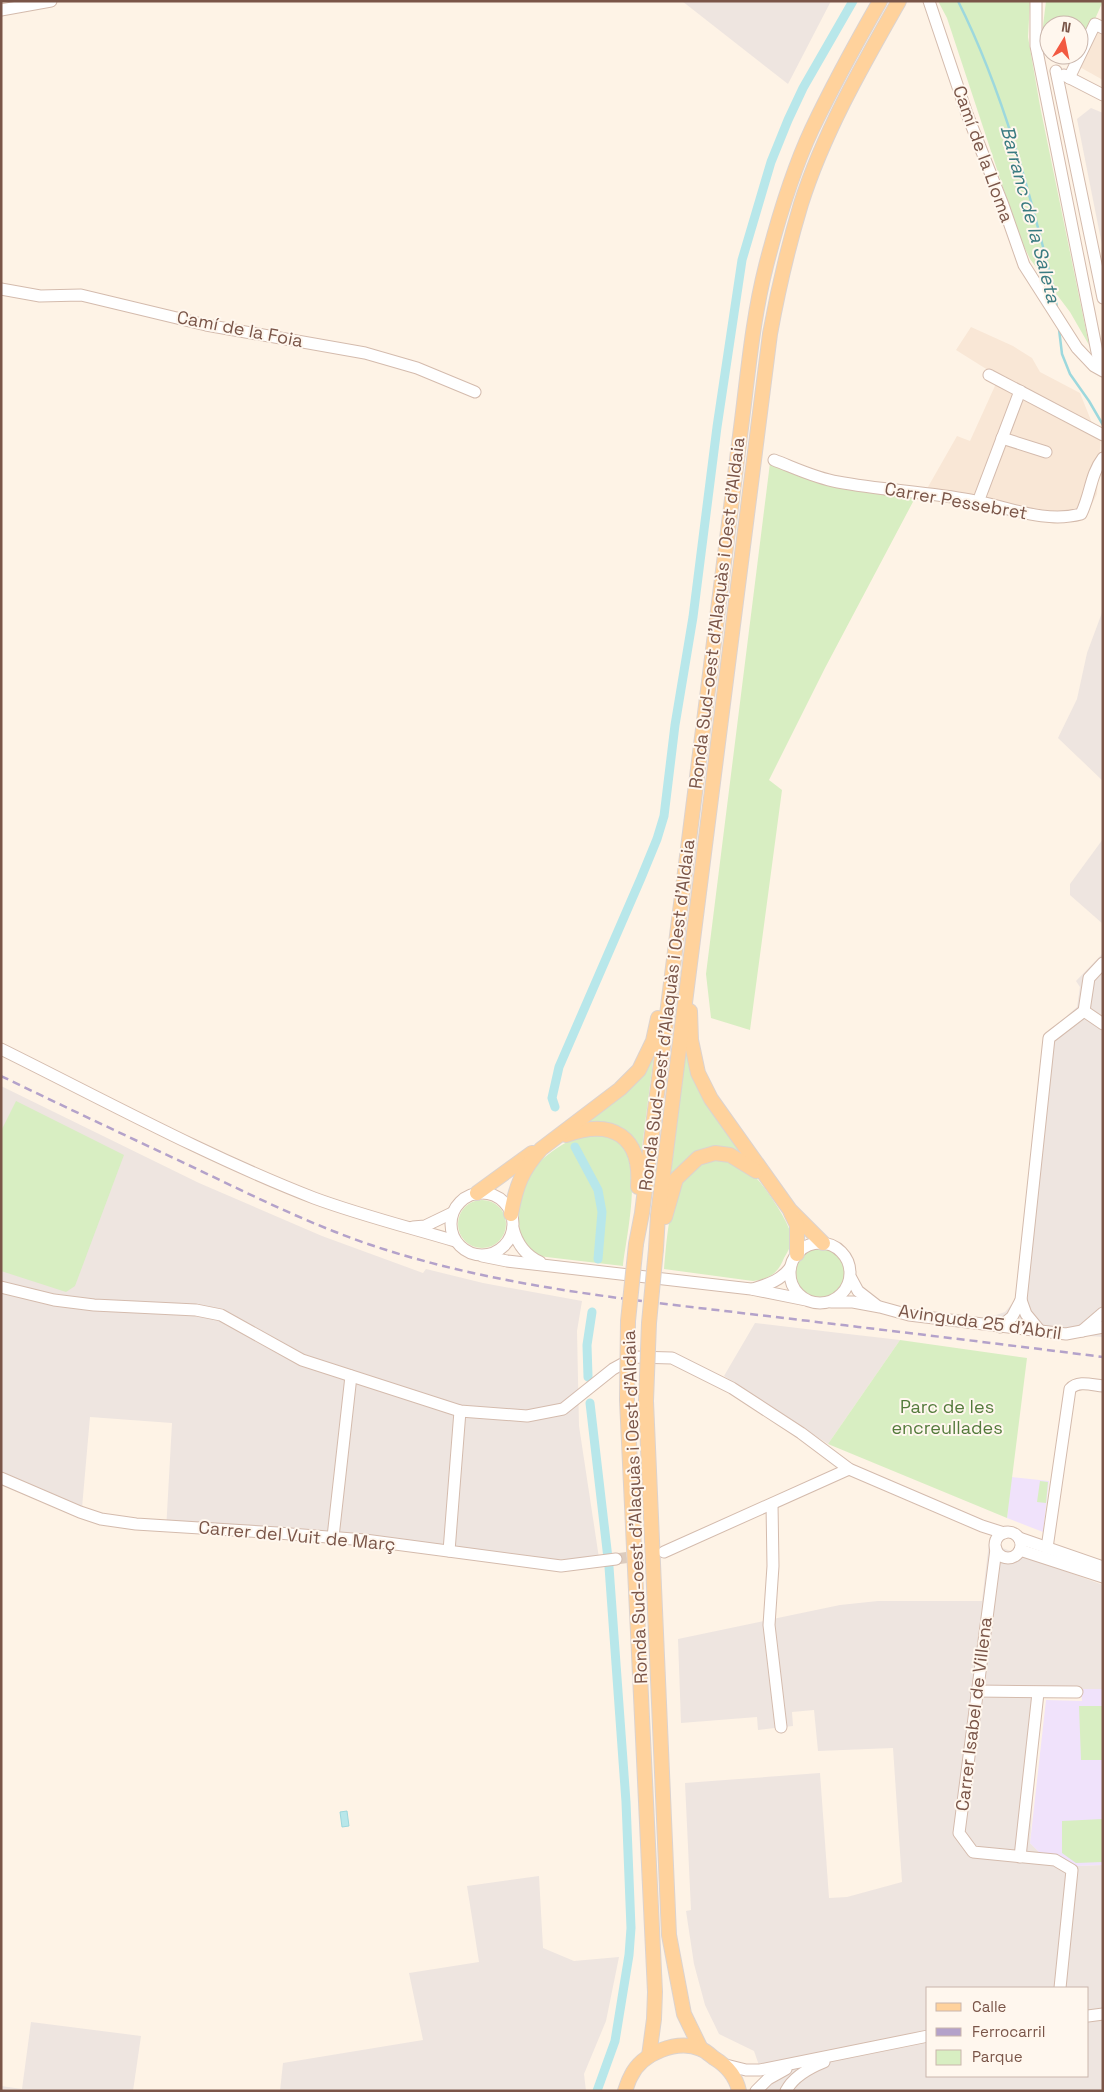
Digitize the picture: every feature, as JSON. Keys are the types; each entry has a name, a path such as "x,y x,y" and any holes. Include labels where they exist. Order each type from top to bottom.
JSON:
{"main road":[{"name":"Ronda Sud-oest d'Alaquàs i Oest d'Aldaia","path":"648,2056 654,2019 655,1992 627,1400 628,1322 636,1244 643,1204 746,384 766,267 786,197 812,130 841,71 880,1"},
{"name":"Ronda Sud-oest d'Alaquàs i Oest d'Aldaia","path":"701,2049 684,2014 669,1935 646,1401 649,1323 658,1215 758,415 782,271 802,203 826,139 856,78 899,1"},
{"path":"477,1193 525,1157 554,1140 620,1090 639,1070 653,1041 659,1014 669,995"},
{"path":"685,996 690,1011 691,1040 698,1074 711,1099 790,1210 823,1243"},
{"path":"554,1140 594,1127 611,1131 626,1141 635,1157 638,1170 634,1226 636,1244"},
{"path":"512,1214 518,1181 541,1149"},
{"path":"656,1249 676,1179 693,1161 708,1154 730,1155 766,1178"},
{"path":"790,1210 797,1225 797,1254"},
{"path":"625,2091 631,2075 648,2056 665,2048 683,2046 701,2049 726,2065 738,2083 739,2091"}],"street":[{"path":"1,10 51,1"},
{"name":"Camí de la Lloma","path":"929,1 967,114 1003,205 1024,266 1076,348 1094,366 1103,371"},
{"path":"1036,1 1036,46 1098,357 1103,365"},
{"path":"1069,78 1095,24 1103,28"},
{"path":"1103,95 1056,71 1103,298"},
{"name":"Camí de la Foia","path":"1,289 40,296 81,295 206,325 365,353 417,368 475,392"},
{"path":"1093,328 1103,342"},
{"path":"989,375 1103,435"},
{"path":"978,502 1020,391"},
{"path":"1002,438 1046,452"},
{"name":"Carrer Pessebret","path":"774,460 812,476 838,482 916,491 978,502 1024,513 1065,518 1081,514 1089,498 1094,470 1103,458"},
{"path":"1040,1331 1026,1314 1022,1300 1049,1038 1084,1011 1089,978 1103,963"},
{"path":"1084,1011 1103,1024"},
{"path":"1,1049 284,1186 350,1211 455,1241"},
{"path":"548,1266 527,1254 519,1245 513,1228 512,1214 502,1200 486,1193 477,1193 462,1200 452,1213 450,1223 455,1241 467,1252 482,1256 548,1266 751,1289 823,1304 831,1302 844,1293 851,1278 851,1268 847,1258 833,1245 813,1244 804,1247 797,1254 784,1276 775,1282 751,1289"},
{"path":"404,1227 425,1226 452,1213"},
{"path":"482,1256 490,1255 503,1248 511,1236 513,1228"},
{"path":"790,1268 790,1278 793,1287 806,1300"},
{"name":"Avinguda 25 d'Abril","path":"851,1278 858,1291 880,1307"},
{"path":"1,1287 70,1302 196,1310 220,1315 302,1360 460,1411 528,1416 563,1409 613,1369 635,1357 672,1358 728,1386 801,1433 850,1469 982,1526 1004,1533 1013,1533 1019,1538 1103,1567"},
{"path":"1000,1326 1012,1317 1022,1300"},
{"name":"Avinguda 25 d'Abril","path":"831,1302 853,1302 909,1315 1070,1334 1103,1327"},
{"name":"Avinguda 25 d'Abril","path":"1081,1332 1103,1313"},
{"path":"332,1537 351,1376"},
{"path":"1047,1548 1070,1389 1074,1385 1082,1384 1103,1386"},
{"path":"449,1551 460,1411"},
{"path":"664,1552 850,1469"},
{"name":"Carrer del Vuit de Març","path":"1,1478 101,1520 332,1537 560,1566 616,1559"},
{"path":"772,1504 772,1566 769,1625 781,1727"},
{"path":"982,1526 1005,1557 1016,1553 1103,1578"},
{"path":"996,1547 998,1537 1004,1533"},
{"path":"992,1572 1016,1553 1019,1538"},
{"name":"Carrer Isabel de Villena","path":"996,1547 959,1834 973,1852 1020,1857"},
{"path":"976,1692 1078,1692"},
{"path":"1038,1692 1020,1857 1055,1860 1072,1870 1060,1987"},
{"path":"1089,2016 1103,2014"},
{"path":"726,2065 746,2070 760,2070 867,2046 926,2036"},
{"path":"786,2091 789,2085 810,2067 867,2046"},
{"path":"756,2091 768,2079 799,2062"}],"shaded area":[{"path":"682,1 831,1 788,84"},
{"path":"1097,29 1103,32 1103,80 1078,66 1089,65 1089,45"},
{"path":"1091,108 1103,113 1103,250 1077,119"},
{"path":"971,327 1013,346 1032,358 1040,372 1080,393 1092,423 1101,432 1097,494 1090,508 1080,519 1054,524 924,494 957,436 970,441 999,377 956,350"},
{"path":"1103,610 1103,781 1058,738 1077,699 1087,653"},
{"path":"1103,839 1103,924 1070,895 1070,884"},
{"path":"1103,953 1103,1337 999,1330 993,1316 1005,1312 1015,1300 1045,1035 1077,1007 1080,987 1076,981"},
{"path":"1,1086 199,1183 322,1236 423,1273 426,1269 483,1283 582,1301 577,1331 579,1426 599,1558 541,1560 435,1545 166,1531 172,1423 90,1417 81,1519 1,1483"},
{"path":"755,1323 900,1340 828,1444 724,1376"},
{"path":"1011,1477 1049,1481 1043,1532 1007,1518"},
{"path":"989,1543 1103,1585 1103,1689 1040,1690 1030,1843 1040,1853 1060,1856 1075,1866 1103,1865 1103,2091 768,2091 754,2051 719,2034 705,2005 694,1964 686,1911 691,1910 685,1783 820,1773 829,1898 847,1897 902,1882 893,1748 818,1751 814,1710 792,1712 793,1726 758,1730 757,1717 681,1723 678,1639 840,1605 878,1601 982,1601"},
{"path":"1081,1689 1103,1689 1103,1865 1075,1866 1060,1856 1040,1853 1030,1843 1046,1700 1082,1701"},
{"path":"539,1876 543,1948 574,1961 619,1957 606,2021 584,2074 586,2091 280,2091 283,2063 423,2040 409,1973 479,1962 467,1886"},
{"path":"31,2022 141,2036 133,2091 1,2091 1,2086 22,2089"}],"green space":[{"path":"938,1 1030,1 1028,37 1040,106 1089,345 1070,312 1030,259 1019,236 947,18"},
{"path":"1046,1 1103,1 1089,32 1089,15 1044,15"},
{"path":"770,463 915,498 825,668 769,780 782,790 750,1030 711,1018 706,974"},
{"path":"686,1051 749,1157 690,1157 678,1167 670,1180"},
{"path":"654,1054 641,1155 636,1148 583,1125"},
{"path":"16,1101 124,1155 75,1286 66,1292 1,1271 1,1131"},
{"path":"584,1134 604,1135 615,1138 624,1147 630,1161 632,1198 623,1266 538,1256 526,1246 519,1227 518,1200 525,1178 539,1162 557,1148"},
{"path":"720,1158 751,1173 762,1185 788,1225 792,1240 788,1252 779,1268 764,1279 753,1281 664,1269 671,1214 679,1186 694,1166"},
{"path":"477,1200 487,1200 499,1207 506,1219 506,1229 499,1241 487,1248 477,1248 469,1244 462,1237 458,1229 458,1219 462,1211 469,1204"},
{"path":"816,1248 826,1248 839,1255 846,1268 846,1278 839,1291 826,1298 816,1298 807,1294 800,1287 796,1278 796,1268 800,1259 807,1252"},
{"name":"Parc de les encreullades","path":"900,1340 1027,1358 1007,1518 828,1444"},
{"path":"1040,1481 1048,1482 1046,1503 1037,1502"},
{"path":"1079,1706 1103,1706 1103,1760 1081,1760"},
{"path":"1103,1819 1103,1862 1076,1863 1062,1853 1062,1821"}],"water":[{"path":"347,1811 349,1826 342,1827 340,1812"}],"waterway":[{"path":"555,1107 552,1098 559,1067 641,878 664,816 675,725 693,617 717,427 742,260 771,162 788,120 803,88 853,1"},
{"name":"Barranc de la Saleta","path":"958,1 989,72 1014,144 1036,219 1057,308"},
{"name":"Barranc de la Saleta","path":"1059,329 1062,354 1070,374 1103,425"},
{"path":"575,1147 598,1190 602,1212 598,1259"},
{"path":"588,1377 587,1345 592,1312"},
{"path":"590,1403 609,1567 626,1802 631,1928 629,1955 615,2041 597,2091"}],"tunnel":[{"path":"616,1559 660,1553"}],"railway":[{"path":"1,1076 304,1219 346,1236 411,1258 500,1279 590,1294 1103,1357"}]}
